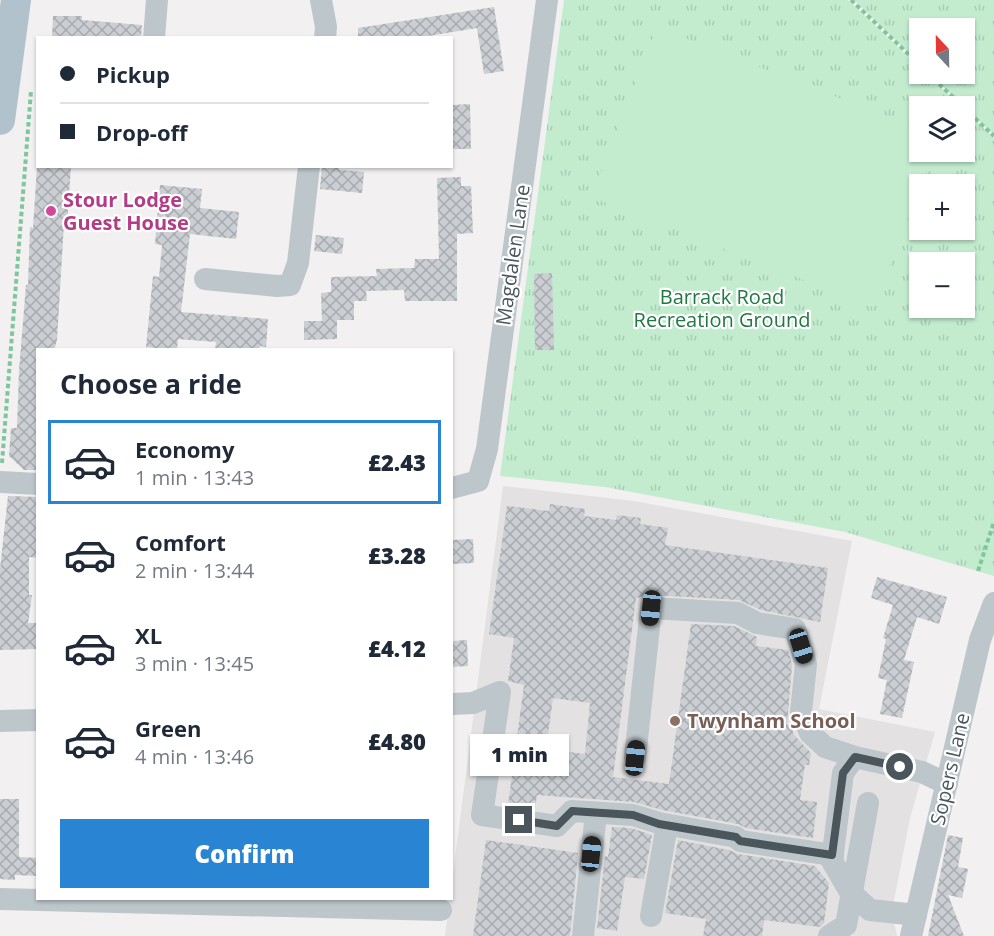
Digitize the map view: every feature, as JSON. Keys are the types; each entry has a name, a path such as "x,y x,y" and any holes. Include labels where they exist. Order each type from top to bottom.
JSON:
{"main road":[{"path":"0,120 16,0"}],"street":[{"path":"154,36 157,0"},
{"path":"321,0 326,27 325,36"},
{"name":"Magdalen Lane","path":"453,488 477,481 487,449 547,0"},
{"path":"205,279 277,286 290,285 298,263 309,168"},
{"path":"1,474 36,483"},
{"name":"Sopers Lane","path":"914,925 980,640 994,603"},
{"path":"635,758 651,608 738,613 757,623 795,629 806,664 801,712 810,733 825,747 855,757 922,772 947,784"},
{"path":"453,704 473,703 500,692 482,815 557,826 572,811 633,815 667,825 736,837 740,841 832,855"},
{"path":"0,722 36,720"},
{"path":"855,757 843,773 832,861 850,892 870,910 914,925"},
{"path":"830,936 846,925 850,892 868,803"},
{"path":"583,936 596,813"},
{"path":"651,916 667,825"},
{"path":"0,899 36,900"},
{"path":"40,900 441,910"}],"path":[{"path":"851,0 909,55"},
{"path":"939,84 952,96"},
{"path":"1,474 31,88"},
{"path":"975,118 994,136"},
{"path":"978,571 994,522"}],"shaded area":[{"name":"Twynham School","path":"503,486 634,501 852,541 819,709 935,732 910,818 892,911 897,936 445,936 450,900 453,900 453,874"}],"green space":[{"name":"Barrack Road Recreation Ground","path":"564,0 848,0 909,58 909,84 937,84 950,96 909,96 909,162 975,162 975,120 994,138 994,576 845,532 605,487 500,476"},
{"path":"854,0 994,0 994,135 975,117 975,96 953,96 940,84 975,84 975,18 909,18 909,53"},
{"path":"657,27 909,125 909,162 930,162 925,174 909,174 909,216 873,307 591,197"}],"building":[{"path":"494,7 504,71 484,74 477,28 428,36 358,36 358,28"},
{"path":"53,16 82,16 82,20 142,25 141,36 52,36"},
{"path":"470,104 471,149 453,149 453,105"},
{"path":"37,168 71,168 67,224 64,223 57,340 55,348 36,348 36,470 24,470 9,456 11,428 17,428 30,227 33,228"},
{"path":"322,168 364,172 362,193 320,189"},
{"path":"461,177 461,186 471,186 473,233 457,234 457,301 405,301 404,290 366,291 367,301 354,301 354,320 337,320 337,339 304,340 304,321 322,321 321,293 331,292 331,277 377,276 376,269 414,268 415,259 439,259 437,178"},
{"path":"160,185 202,189 200,208 239,212 236,239 190,234 181,312 268,319 266,347 215,348 216,342 178,339 177,348 146,347 153,276 159,277 162,245 155,244"},
{"path":"316,235 344,238 342,254 314,251"},
{"path":"552,273 554,350 535,350 534,274"},
{"path":"8,496 36,497 36,558 29,557 29,595 32,595 28,623 36,623 36,649 0,650 0,569"},
{"path":"550,504 585,509 584,516 616,520 617,515 641,518 640,524 668,528 665,545 828,568 820,622 761,610 739,600 652,595 636,598 613,777 669,784 691,624 734,626 757,637 756,646 788,650 792,665 787,725 792,725 793,734 811,753 809,765 805,765 800,800 817,802 813,838 746,828 738,824 662,810 634,802 537,795 535,809 508,805 524,685 508,681 514,638 489,634 507,506 549,511","holes":["553,698 590,703 585,754 546,749"]},
{"path":"473,539 474,563 453,564 453,540"},
{"path":"877,577 947,597 939,624 917,617 904,660 914,662 902,718 880,714 887,680 878,678 886,639 883,638 893,605 871,598"},
{"path":"467,640 468,666 453,667 453,641"},
{"path":"0,799 19,799 19,857 36,858 36,876 15,875 15,880 0,879"},
{"path":"612,827 631,828 652,835 644,879 625,877 617,931 597,928 605,856 608,857"},
{"path":"948,835 963,838 958,867 968,869 962,898 948,895 964,936 928,936"},
{"path":"486,840 578,853 570,936 473,936"},
{"path":"678,840 729,850 738,854 815,866 829,883 824,923 820,927 764,920 762,936 703,936 706,919 665,913"}],"place":[{"name":"Stour Lodge Guest House","path":"51,211"},
{"name":"Twynham School","path":"675,721"}],"route":[{"path":"519,820 557,826 572,811 633,815 659,824 736,837 740,841 832,855 843,773 855,757 900,767"}]}
